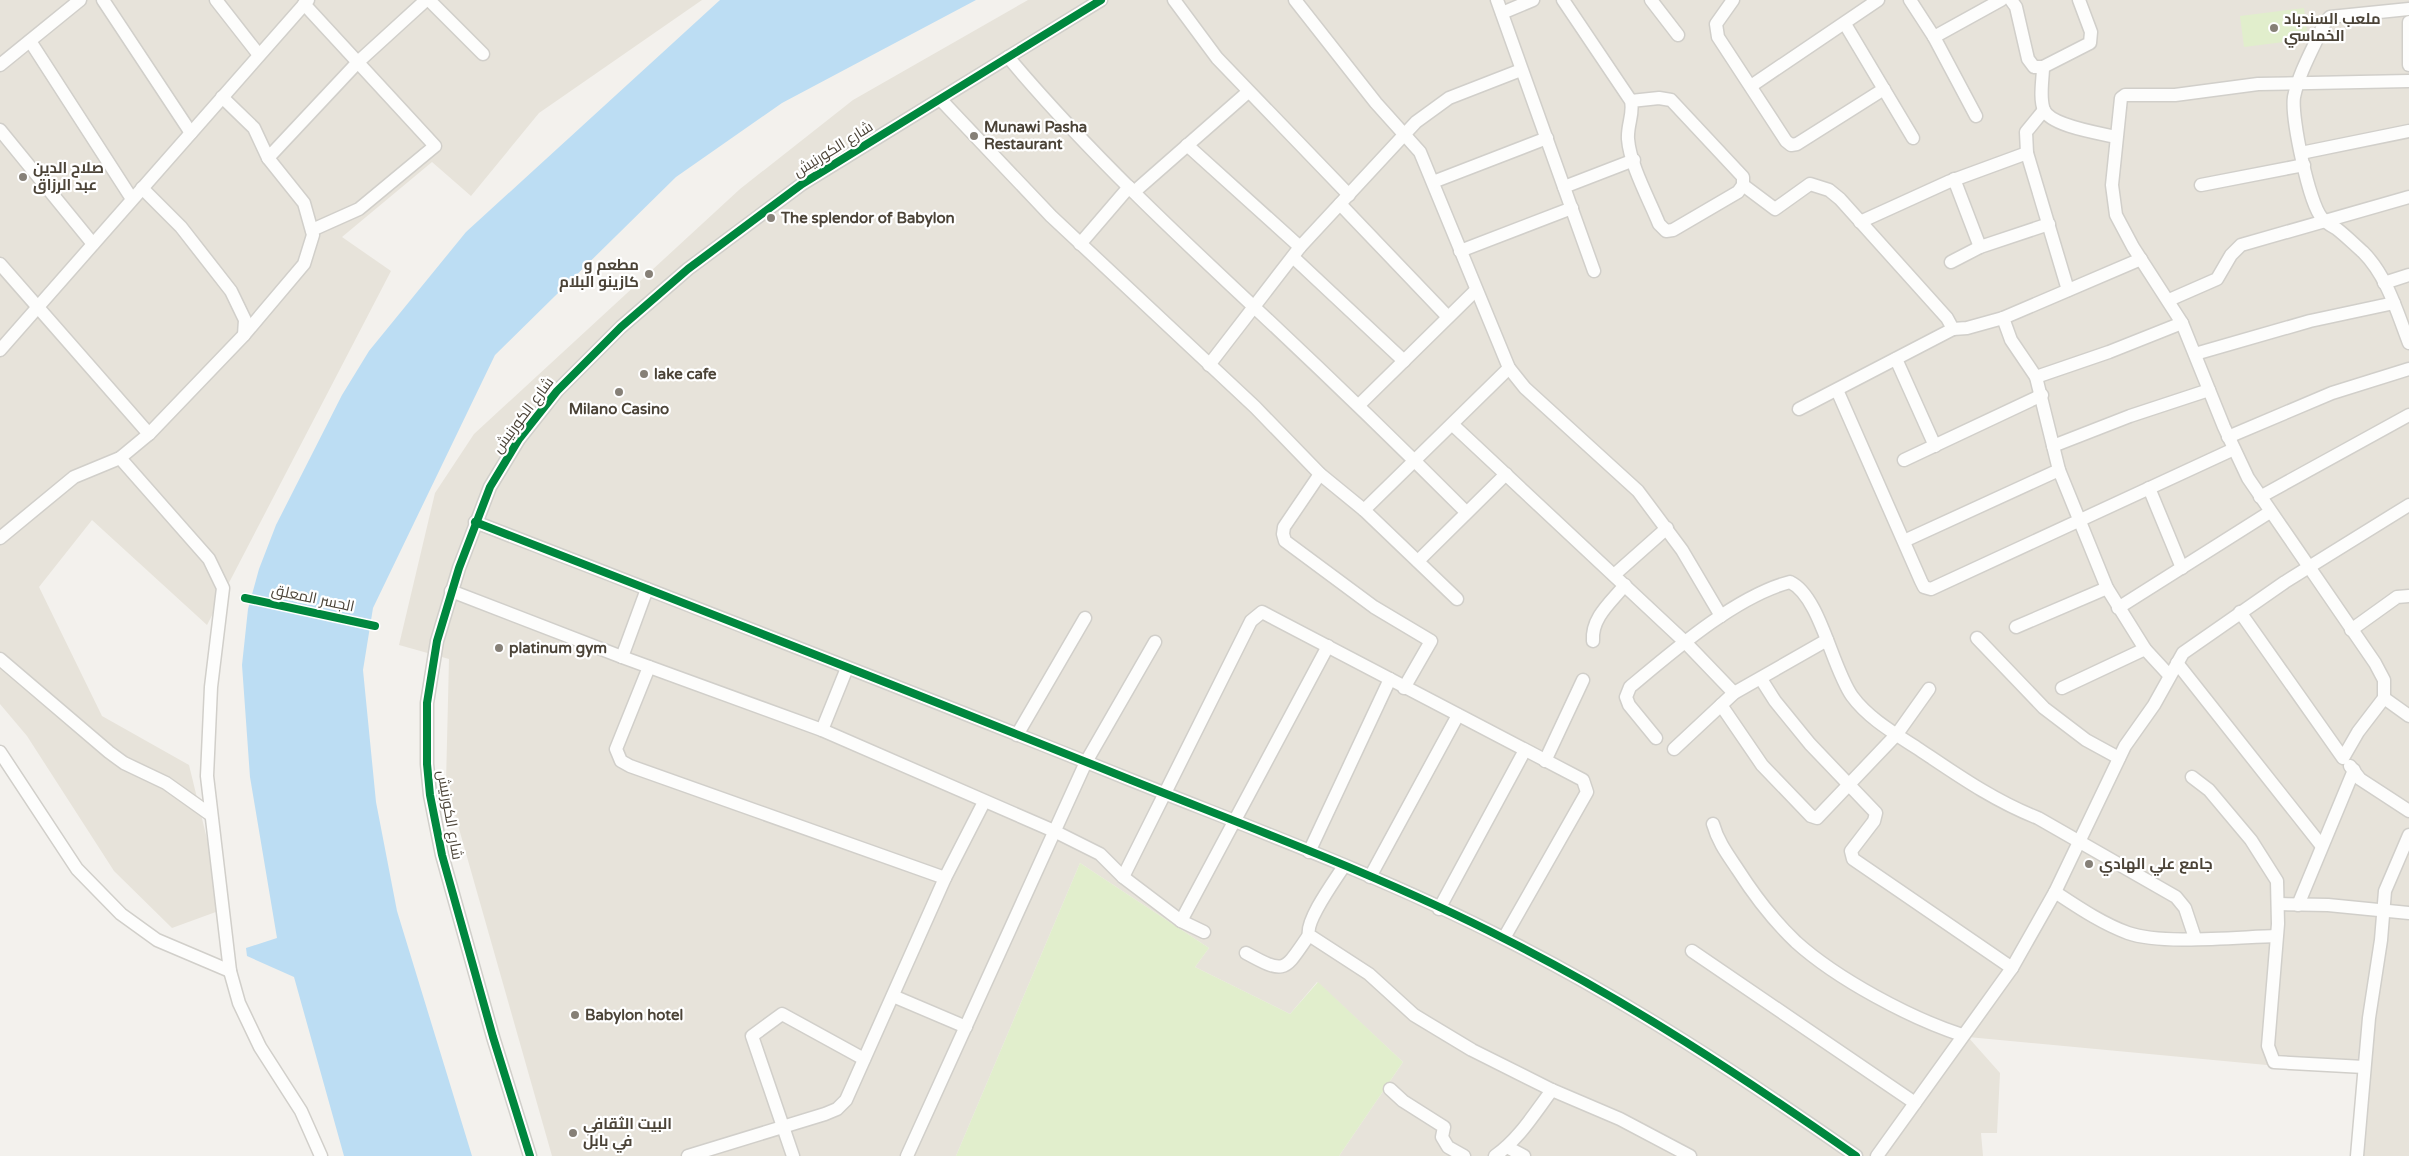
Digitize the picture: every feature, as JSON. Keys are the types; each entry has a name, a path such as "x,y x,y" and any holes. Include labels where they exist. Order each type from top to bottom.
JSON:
{"street":[{"path":"0,65 80,0"},
{"path":"103,0 191,132"},
{"path":"216,0 259,55"},
{"path":"268,158 358,62 428,0 482,54"},
{"name":"شارع الكورنيش","path":"530,1156 458,916 440,847 430,795 426,734 427,703 437,641 451,590 475,522 499,470 519,439 562,386 621,327 688,269 802,184 1101,0"},
{"path":"1174,0 1206,44 1448,317"},
{"path":"1296,0 1376,103 1420,152 1509,368 1525,388 1638,491 1667,528 1721,616"},
{"path":"1497,0 1594,271"},
{"path":"1502,13 1533,0"},
{"path":"1563,0 1631,101 1633,111 1628,139 1634,160 1659,224 1666,231 1673,230 1738,192 1742,186 1743,177 1671,100 1659,98 1631,101"},
{"path":"1651,0 1678,35"},
{"path":"1733,0 1716,24 1716,30 1786,141 1791,145 1797,144 1884,89"},
{"path":"1752,86 1878,0"},
{"path":"1910,0 1934,37 1976,116"},
{"path":"1934,37 2001,0"},
{"path":"2011,0 2016,7 2028,59 2034,66 2042,67 2090,43 2091,32 2079,0"},
{"path":"0,350 306,2 435,146 359,209 312,230"},
{"path":"2409,9 2330,17 2324,24 2297,84 2294,100 2302,159 2318,212 2325,221 2364,254 2384,283 2394,302 2409,343"},
{"path":"2409,22 2409,65"},
{"path":"1845,24 1913,138"},
{"path":"30,41 132,200"},
{"path":"1008,57 1042,98 1132,190 1358,405 1466,512"},
{"path":"2042,67 2044,110 2048,116 2060,123 2116,137"},
{"path":"1209,365 1296,252 1405,134 1432,109 1449,98 1521,70"},
{"path":"2343,758 2358,732 2384,698 2384,680 2375,662 2351,630 2248,478 2228,436 2182,323 2141,259 2116,215 2112,185 2119,106 2121,98 2125,94 2175,95 2258,84 2409,81"},
{"path":"1080,244 1132,190 1248,92"},
{"path":"0,538 74,477 120,458 149,434 244,335 304,264 313,235 304,203 268,158 254,128 222,97"},
{"path":"941,100 1014,179 1080,244 1255,406 1320,474 1364,510 1457,599"},
{"path":"2044,110 2026,132 2027,152 2068,290"},
{"path":"0,130 93,244"},
{"path":"2202,185 2409,131"},
{"path":"1433,182 1547,138"},
{"path":"1187,145 1404,361"},
{"path":"1860,222 1954,179 2027,152"},
{"path":"1564,187 1634,160"},
{"path":"1954,179 1980,247"},
{"path":"1742,186 1775,209 1810,184 1817,185 1835,194 1947,318 1953,329"},
{"path":"142,188 181,227 231,291 245,320 244,335"},
{"path":"2169,300 2217,279 2231,255 2241,245 2409,198"},
{"path":"1460,251 1572,208"},
{"path":"1951,262 1980,247 2049,224"},
{"path":"1799,409 1953,329 1967,328 2003,318 2141,259"},
{"path":"0,264 149,434"},
{"path":"2384,283 2409,275"},
{"path":"1358,405 1476,290"},
{"path":"2195,354 2310,321 2394,302"},
{"path":"2003,318 2011,340 2036,377 2042,395 2059,470 2078,521 2107,588 2145,649 2169,675"},
{"path":"2036,377 2109,352 2182,323"},
{"path":"1896,358 1934,446"},
{"path":"1364,510 1509,368"},
{"path":"2228,436 2332,393 2409,369"},
{"path":"1837,390 1924,587 1931,589 2234,449"},
{"path":"2053,446 2130,416 2209,390"},
{"path":"1904,460 2042,395"},
{"path":"2260,498 2409,415"},
{"path":"1453,424 1685,642 1734,693"},
{"path":"120,458 209,559 223,588 211,687 207,776 230,971 240,1003 260,1047 301,1111 321,1156"},
{"path":"1904,542 2059,470"},
{"path":"1320,474 1284,527 1283,534 1286,541 1326,572 1374,606 1431,641 1404,688"},
{"path":"1418,561 1506,474"},
{"path":"2148,488 2182,568"},
{"path":"1877,1156 1962,1035 2012,968 2055,892 2119,758 2154,705 2182,653 2309,567 2409,505"},
{"path":"2118,608 2270,512"},
{"path":"475,522 1086,762 1344,866 1440,908 1504,938 1661,1025 1732,1070 1856,1156"},
{"path":"1614,575 1667,528"},
{"path":"1656,738 1629,704 1626,697 1630,687 1685,642 1721,616 1776,586 1790,582 1800,586 1827,640 1851,695 1863,710 1985,793 2080,841 2176,897 2186,908 2195,938"},
{"path":"1593,641 1592,633 1598,618 1625,585"},
{"path":"2016,627 2107,588"},
{"path":"622,658 647,589"},
{"path":"451,590 622,658 822,730 1054,831 1100,854 1123,877 1181,921 1204,932"},
{"path":"2351,630 2397,597 2409,596"},
{"path":"1123,877 1256,615 1262,612 1583,780 1587,792 1504,938"},
{"path":"2240,612 2343,758 2360,779 2409,811"},
{"path":"1016,735 1085,618"},
{"path":"1978,638 2044,708 2086,740 2119,758"},
{"path":"1674,749 1734,693 1761,680 1827,640"},
{"path":"908,1156 1086,762 1155,642"},
{"path":"1181,921 1328,646"},
{"path":"2062,688 2145,649"},
{"path":"0,659 109,752 124,763 166,783 211,816"},
{"path":"2177,663 2321,845"},
{"path":"649,667 616,749 621,761 630,766 945,878"},
{"path":"822,730 847,668"},
{"path":"1309,852 1390,679"},
{"path":"1546,761 1583,680"},
{"path":"1761,680 1775,702 1810,744 1876,813 1874,821 1851,851 1853,859 2012,968"},
{"path":"1721,705 1762,765 1811,816 1817,818 1824,814 1897,734 1929,689"},
{"path":"2384,698 2409,716"},
{"path":"1370,877 1458,715"},
{"path":"1440,908 1525,750"},
{"path":"0,752 77,869 121,914 158,940 230,971"},
{"path":"2298,905 2321,845 2354,770"},
{"path":"2192,777 2208,790 2251,840 2276,882 2278,904 2268,1046 2274,1062 2364,1067"},
{"path":"688,1156 837,1109 846,1100 945,878 984,802"},
{"path":"1713,824 1725,852 1747,884 1796,941 1850,980 1902,1010 1930,1024 1962,1035"},
{"path":"2357,1156 2364,1067 2385,891 2409,836"},
{"path":"1344,866 1311,920 1307,930 1309,935 1369,974 1414,1015 1472,1050 1552,1090 1620,1119 1664,1150 1690,1156"},
{"path":"2055,892 2089,915 2130,933 2166,939 2276,936"},
{"path":"2278,904 2409,913"},
{"path":"1246,953 1273,968 1281,967 1290,962 1309,935"},
{"path":"1692,951 1915,1103"},
{"path":"892,996 966,1027"},
{"path":"793,1156 752,1036 782,1014 864,1059"},
{"path":"1390,1089 1414,1109 1444,1127 1442,1137 1448,1147 1464,1156"},
{"path":"1494,1156 1507,1147 1552,1090"},
{"path":"1507,1147 1524,1156"}],"shaded area":[{"path":"0,0 702,0 539,113 471,196 432,162 342,237 391,271 207,625 92,520 39,587 102,716 189,765 224,909 172,928 114,871 27,736 0,704"},
{"path":"1028,0 2409,0 2409,1156 2355,1156 2363,1074 1968,1037 2000,1073 1997,1133 1981,1133 1983,1156 1339,1156 1403,1062 1317,982 1290,1014 1195,967 1209,948 1080,863 956,1156 552,1156 446,783 449,659 399,645 435,493 474,434 740,189 853,100"}],"green space":[{"name":"ملعب السندباد الخماسي","path":"2304,8 2308,39 2244,47 2240,16"},
{"path":"1080,863 1209,948 1195,967 1290,1014 1318,982 1403,1062 1339,1156 956,1156"}],"water":[{"path":"720,0 976,0 782,103 676,177 495,355 373,608 363,670 376,802 397,911 472,1156 344,1156 294,977 247,956 246,948 277,938 250,777 242,665 248,609 259,569 276,525 342,395 369,351 466,232"}],"cycle path":[{"path":"530,1156 493,1037 442,855 430,795 427,764 427,703 437,641 459,568 490,487 519,439 557,391 621,327 688,269 802,184 1101,0"},
{"path":"475,522 1320,855 1459,916 1551,963 1640,1014 1771,1097 1856,1156"},
{"name":"الجسر المعلق","path":"245,598 375,626"}],"place":[{"name":"ملعب السندباد الخماسي","path":"2274,28"},
{"name":"Munawi Pasha Restaurant","path":"974,136"},
{"name":"صلاح الدين عبد الرزاق","path":"23,177"},
{"name":"The splendor of Babylon","path":"771,218"},
{"name":"مطعم و كازينو البلام","path":"649,274"},
{"name":"lake cafe","path":"644,374"},
{"name":"Milano Casino","path":"619,392"},
{"name":"platinum gym","path":"499,648"},
{"name":"جامع علي الهادي","path":"2089,864"},
{"name":"Babylon hotel","path":"575,1015"},
{"name":"البيت الثقافي في بابل","path":"573,1133"}]}
